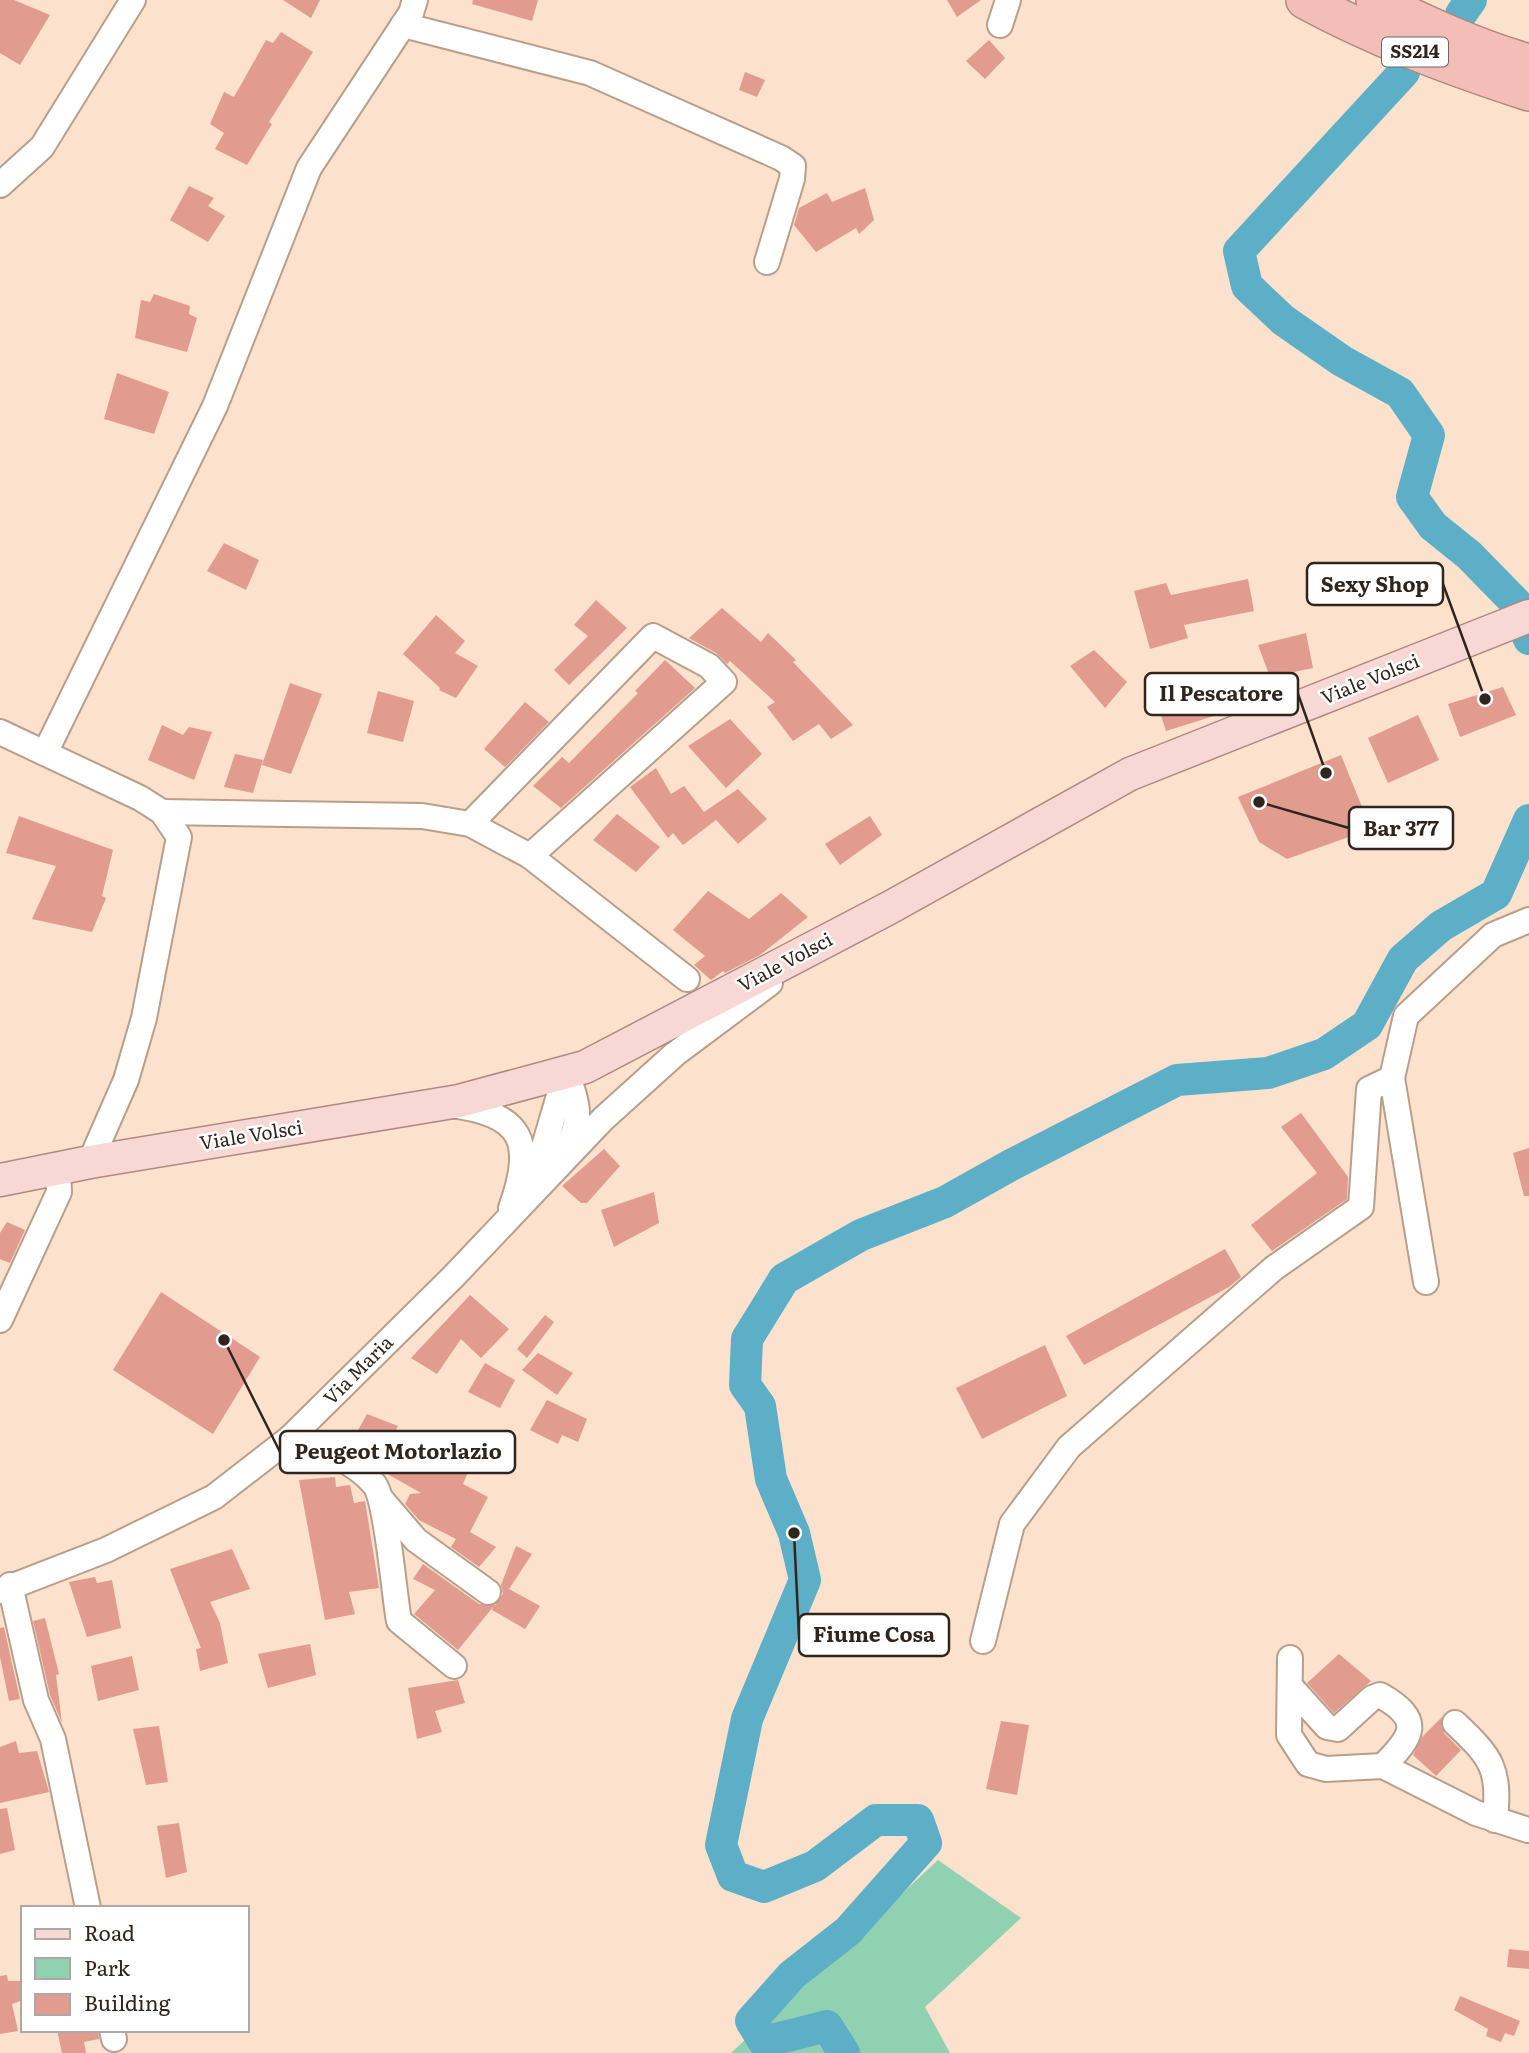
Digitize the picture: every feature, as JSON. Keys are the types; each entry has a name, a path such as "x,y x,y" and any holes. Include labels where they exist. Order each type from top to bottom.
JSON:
{"highway":[{"name":"SS214","path":"1306,0 1348,24 1422,56 1529,92"},
{"name":"SS214","path":"1375,0 1429,26 1500,55 1529,63"}],"main road":[{"name":"Viale Volsci","path":"0,1180 90,1162 440,1104 585,1068 819,945 1130,774 1529,616"}],"street":[{"path":"0,185 42,147 133,0"},
{"path":"45,753 215,406 309,168 403,25 415,0"},
{"path":"1000,25 1008,0"},
{"path":"403,25 590,73 781,158 793,166 792,179 767,262"},
{"path":"470,824 653,636 709,667 724,682 530,856"},
{"path":"3,741 45,753 141,799 162,812 179,837 144,1018 126,1080 90,1162"},
{"path":"162,812 422,816 470,824 530,856 687,979"},
{"path":"1426,1282 1392,1077 1406,1016 1493,936 1529,920"},
{"path":"508,1215 603,1119 675,1054 819,945"},
{"path":"550,1173 570,1142 577,1124 578,1103 566,1073"},
{"path":"508,1215 541,1157 566,1073"},
{"path":"983,1641 1012,1524 1069,1447 1273,1268 1362,1207 1368,1089 1392,1077"},
{"path":"440,1104 494,1114 517,1132 523,1146 522,1179 508,1215"},
{"path":"0,1320 59,1192 58,1168"},
{"name":"Via Maria","path":"5,1588 106,1550 214,1497 290,1438 453,1276 508,1215"},
{"path":"290,1438 322,1448 375,1485 399,1621 454,1666"},
{"path":"379,1496 416,1540 488,1592"},
{"path":"5,1588 36,1700 53,1739 88,1906"},
{"path":"1290,1658 1289,1735 1308,1764 1326,1769 1383,1766 1476,1813 1529,1833 1529,1812"},
{"path":"1290,1686 1327,1727 1338,1729 1372,1698 1381,1695 1392,1701 1409,1717 1411,1727 1407,1742 1383,1766"},
{"path":"1455,1723 1485,1752 1496,1771 1494,1819"}],"green space":[{"path":"938,1860 1021,1918 925,2007 950,2053 731,2053"}],"building":[{"path":"0,0 14,0 50,15 20,65 0,53"},
{"path":"283,0 320,0 311,18"},
{"path":"473,0 538,0 532,21 472,4"},
{"path":"947,0 981,0 957,17"},
{"path":"281,32 313,52 269,122 272,124 247,165 215,149 224,133 210,124 224,92 234,97 266,40 273,43"},
{"path":"989,40 1005,58 985,79 966,61"},
{"path":"745,72 765,80 757,97 739,90"},
{"path":"189,186 214,198 208,206 225,216 208,242 170,220"},
{"path":"865,188 874,220 859,234 856,228 816,252 794,225 799,208 827,193 832,202"},
{"path":"154,294 190,306 189,314 197,318 187,352 135,338 141,300 150,302"},
{"path":"117,373 169,392 154,434 104,419"},
{"path":"224,543 259,560 246,590 207,571"},
{"path":"1248,579 1254,611 1184,625 1188,638 1150,649 1134,591 1166,583 1171,595"},
{"path":"596,600 627,628 569,685 554,670 588,636 574,625"},
{"path":"722,608 761,642 768,633 796,660 793,662 853,725 831,739 819,724 793,741 767,707 775,702 730,661 727,664 716,653 689,638"},
{"path":"436,615 465,641 455,653 478,666 456,698 439,690 440,688 403,654"},
{"path":"1306,633 1313,668 1270,677 1258,645"},
{"path":"1094,650 1127,682 1105,708 1070,666"},
{"path":"665,660 695,688 561,808 533,786 562,757 569,763 638,693 635,691"},
{"path":"1197,682 1214,716 1166,731 1155,697"},
{"path":"290,683 322,694 291,774 262,765"},
{"path":"1503,687 1516,715 1460,737 1448,704"},
{"path":"378,691 414,701 403,742 367,733"},
{"path":"525,702 549,722 505,767 484,749"},
{"path":"1418,715 1439,760 1388,783 1368,738"},
{"path":"730,719 762,754 726,788 688,746"},
{"path":"162,725 183,735 189,727 212,732 194,780 148,760"},
{"path":"235,754 263,760 253,793 224,787"},
{"path":"1341,755 1371,829 1287,859 1259,842 1238,797"},
{"path":"656,768 671,794 684,786 704,812 738,789 767,819 738,844 716,820 683,845 673,833 668,838 630,787"},
{"path":"617,814 660,847 636,872 593,840"},
{"path":"19,816 113,850 102,896 106,898 92,932 32,919 56,866 6,853"},
{"path":"870,816 882,835 840,865 825,844"},
{"path":"708,891 749,919 781,893 808,917 760,955 725,973 723,971 711,980 694,965 705,956 673,930"},
{"path":"1301,1113 1348,1177 1347,1199 1272,1251 1251,1225 1317,1173 1281,1127"},
{"path":"1529,1148 1529,1196 1524,1196 1513,1153"},
{"path":"604,1149 620,1166 587,1203 581,1203 562,1186"},
{"path":"654,1192 659,1223 614,1247 601,1210"},
{"path":"7,1222 25,1230 10,1263 0,1259 0,1233"},
{"path":"1225,1249 1241,1277 1229,1287 1084,1365 1066,1336"},
{"path":"161,1292 260,1357 213,1434 113,1370"},
{"path":"470,1295 509,1329 481,1358 461,1339 437,1374 411,1358"},
{"path":"545,1315 554,1322 527,1358 517,1349"},
{"path":"1045,1345 1067,1396 982,1439 956,1388"},
{"path":"538,1353 573,1373 557,1395 522,1370"},
{"path":"485,1363 515,1380 500,1408 468,1392"},
{"path":"547,1400 587,1419 578,1442 562,1435 558,1444 530,1430"},
{"path":"367,1414 398,1426 389,1443 429,1465 451,1430 479,1445 463,1484 488,1497 470,1532 496,1547 479,1567 451,1547 456,1539 419,1520 405,1504 410,1494 421,1493 384,1472 390,1460 352,1441"},
{"path":"335,1477 336,1487 350,1485 354,1503 365,1501 379,1588 349,1592 355,1614 325,1620 299,1480"},
{"path":"516,1546 532,1554 509,1589 540,1606 525,1629 492,1610 493,1607 458,1650 414,1614 435,1590 413,1579 423,1564 479,1604 495,1605 503,1594 501,1585"},
{"path":"232,1549 250,1589 210,1602 220,1623 228,1663 200,1671 196,1649 201,1648 170,1569"},
{"path":"95,1577 97,1583 112,1580 121,1628 87,1637 69,1582"},
{"path":"45,1618 59,1674 56,1675 62,1723 50,1695 33,1621"},
{"path":"4,1627 20,1699 9,1701 0,1657 0,1628"},
{"path":"310,1644 316,1675 268,1688 258,1654"},
{"path":"1339,1654 1371,1681 1334,1713 1307,1683"},
{"path":"132,1656 139,1690 98,1701 91,1666"},
{"path":"458,1680 465,1703 435,1711 442,1732 417,1739 408,1688"},
{"path":"1442,1717 1444,1733 1461,1750 1436,1776 1413,1755 1422,1737"},
{"path":"1001,1721 1029,1725 1017,1795 986,1789"},
{"path":"159,1726 168,1782 146,1785 133,1729"},
{"path":"16,1741 19,1753 37,1751 49,1792 0,1803 0,1747"},
{"path":"7,1808 15,1850 0,1854 0,1809"},
{"path":"179,1823 187,1872 166,1878 157,1826"},
{"path":"1509,1949 1529,1951 1529,1969 1507,1967"},
{"path":"7,1975 8,1981 21,1981 21,2001 12,2004 18,2031 0,2034 0,1976"},
{"path":"1460,1996 1520,2021 1514,2036 1505,2033 1501,2042 1486,2036 1488,2029 1454,2010"},
{"path":"57,2032 98,2032 99,2039 84,2042 86,2053 62,2053"}],"waterway":[{"path":"1461,14 1471,0"},
{"path":"1404,72 1239,251 1247,286 1283,320 1342,361 1400,393 1429,435 1412,497 1433,526 1469,555 1517,604"},
{"path":"1527,634 1529,639"},
{"path":"844,2053 827,2026 764,2042 751,2021 792,1975 848,1931 926,1843 918,1820 876,1820 815,1866 764,1887 733,1876 721,1845 747,1719 805,1580 794,1533 771,1479 760,1406 745,1385 747,1339 784,1279 861,1235 945,1202 1177,1080 1268,1073 1324,1054 1367,1025 1403,959 1441,926 1496,894 1529,820"}],"place":[{"name":"Sexy Shop","path":"1485,699"},
{"name":"Il Pescatore","path":"1326,773"},
{"name":"Bar 377","path":"1259,802"},
{"name":"Peugeot Motorlazio","path":"224,1340"},
{"name":"Fiume Cosa","path":"794,1533"}]}
